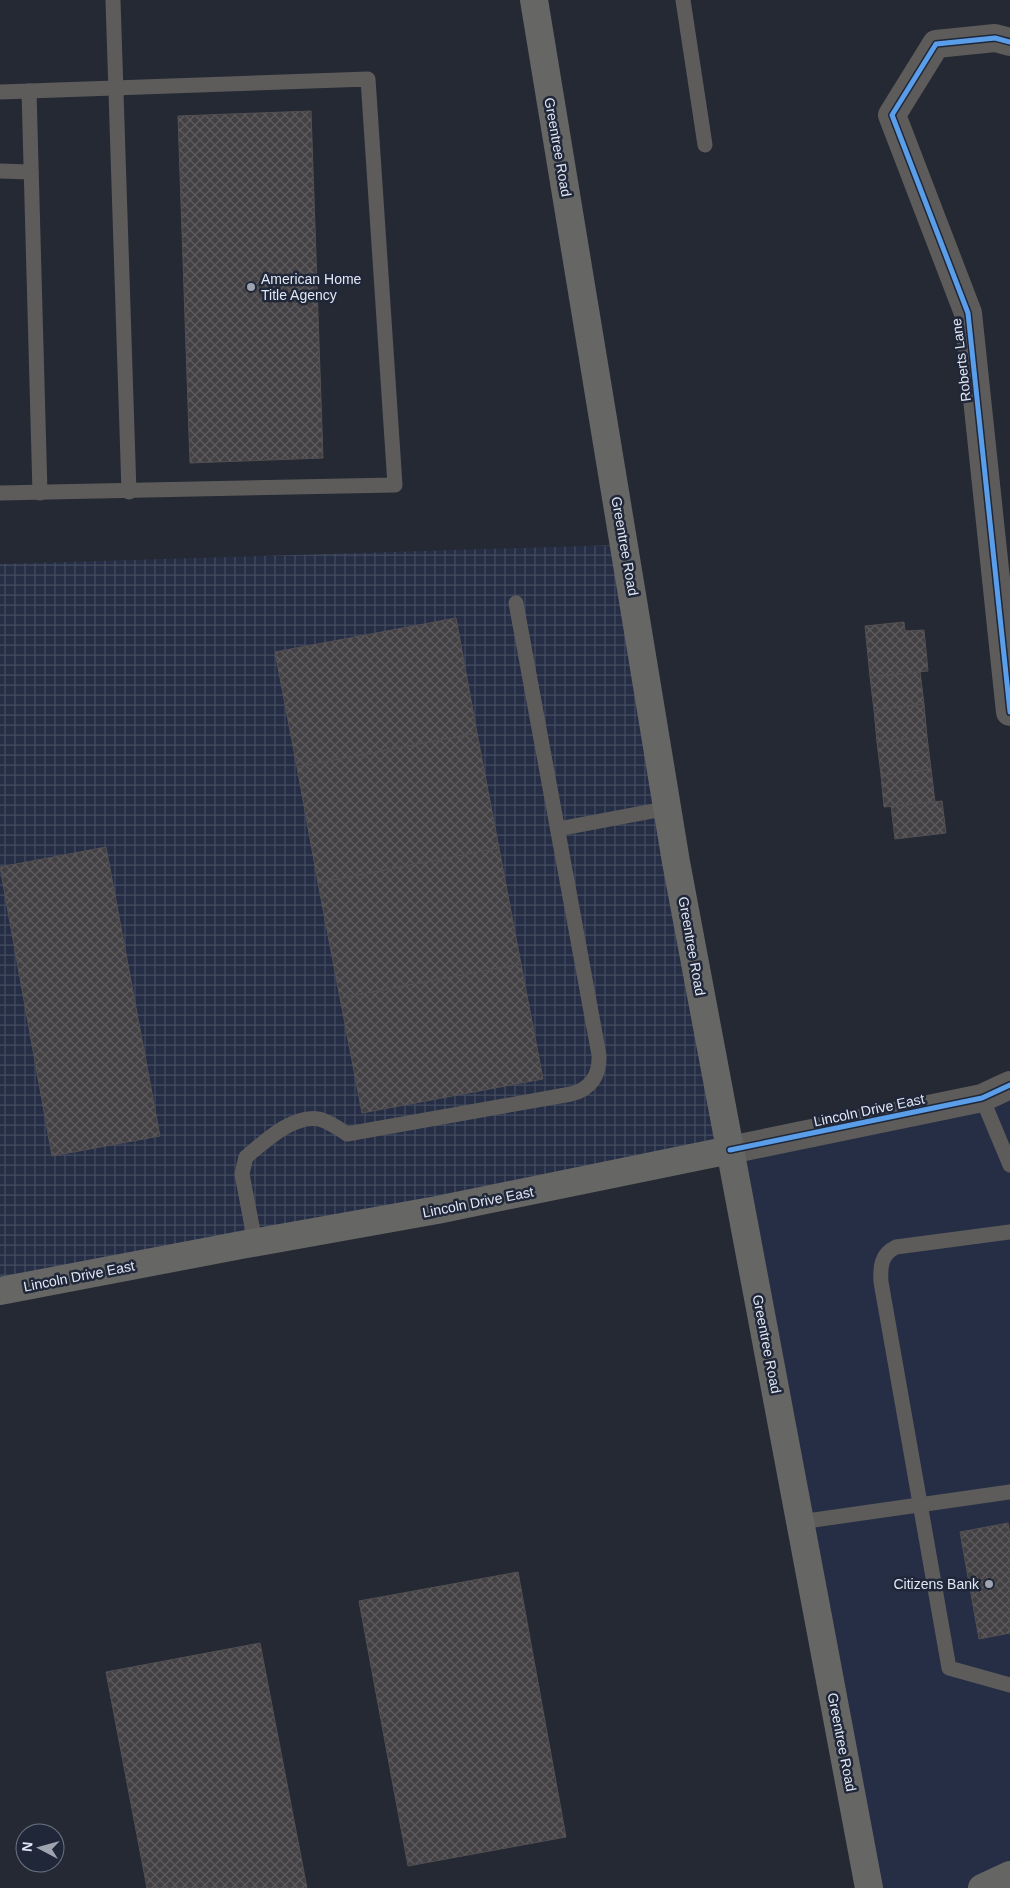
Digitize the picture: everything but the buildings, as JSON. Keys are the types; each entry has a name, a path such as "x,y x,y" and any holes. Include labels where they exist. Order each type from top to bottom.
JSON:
{"highway":[{"path":"982,1888 1010,1875"}],"main road":[{"name":"Greentree Road","path":"534,0 669,808 676,862 869,1888"},
{"name":"Lincoln Drive East","path":"0,1291 255,1242 438,1210 730,1150"}],"street":[{"name":"Roberts Lane","path":"1010,42 995,38 936,44 892,115 968,313 1010,712"},
{"name":"Lincoln Drive East","path":"730,1150 982,1098 1010,1085"}],"lane":[{"path":"113,0 129,492"},
{"path":"683,0 705,145"},
{"path":"0,92 368,79 395,485 129,492 0,493"},
{"path":"28,91 40,492"},
{"path":"0,171 31,172"},
{"path":"255,1242 242,1174 246,1157 288,1126 303,1120 318,1119 333,1124 347,1134 571,1094 582,1090 595,1078 600,1057 516,603"},
{"path":"558,829 669,808"},
{"path":"982,1098 1010,1165"},
{"path":"1010,1232 904,1245 891,1250 882,1263 881,1282 949,1668 1010,1685"},
{"path":"800,1522 1010,1492"}],"shaded area":[{"path":"618,545 730,1150 0,1300 0,564"},
{"path":"1010,1085 1010,1875 982,1888 869,1888 730,1150"}],"cycle path":[{"path":"1010,42 995,38 936,44 892,115 968,313 1010,712"},
{"path":"730,1150 982,1098 1010,1085"}],"place":[{"name":"American Home Title Agency","path":"251,287"},
{"name":"Citizens Bank","path":"989,1584"}]}
